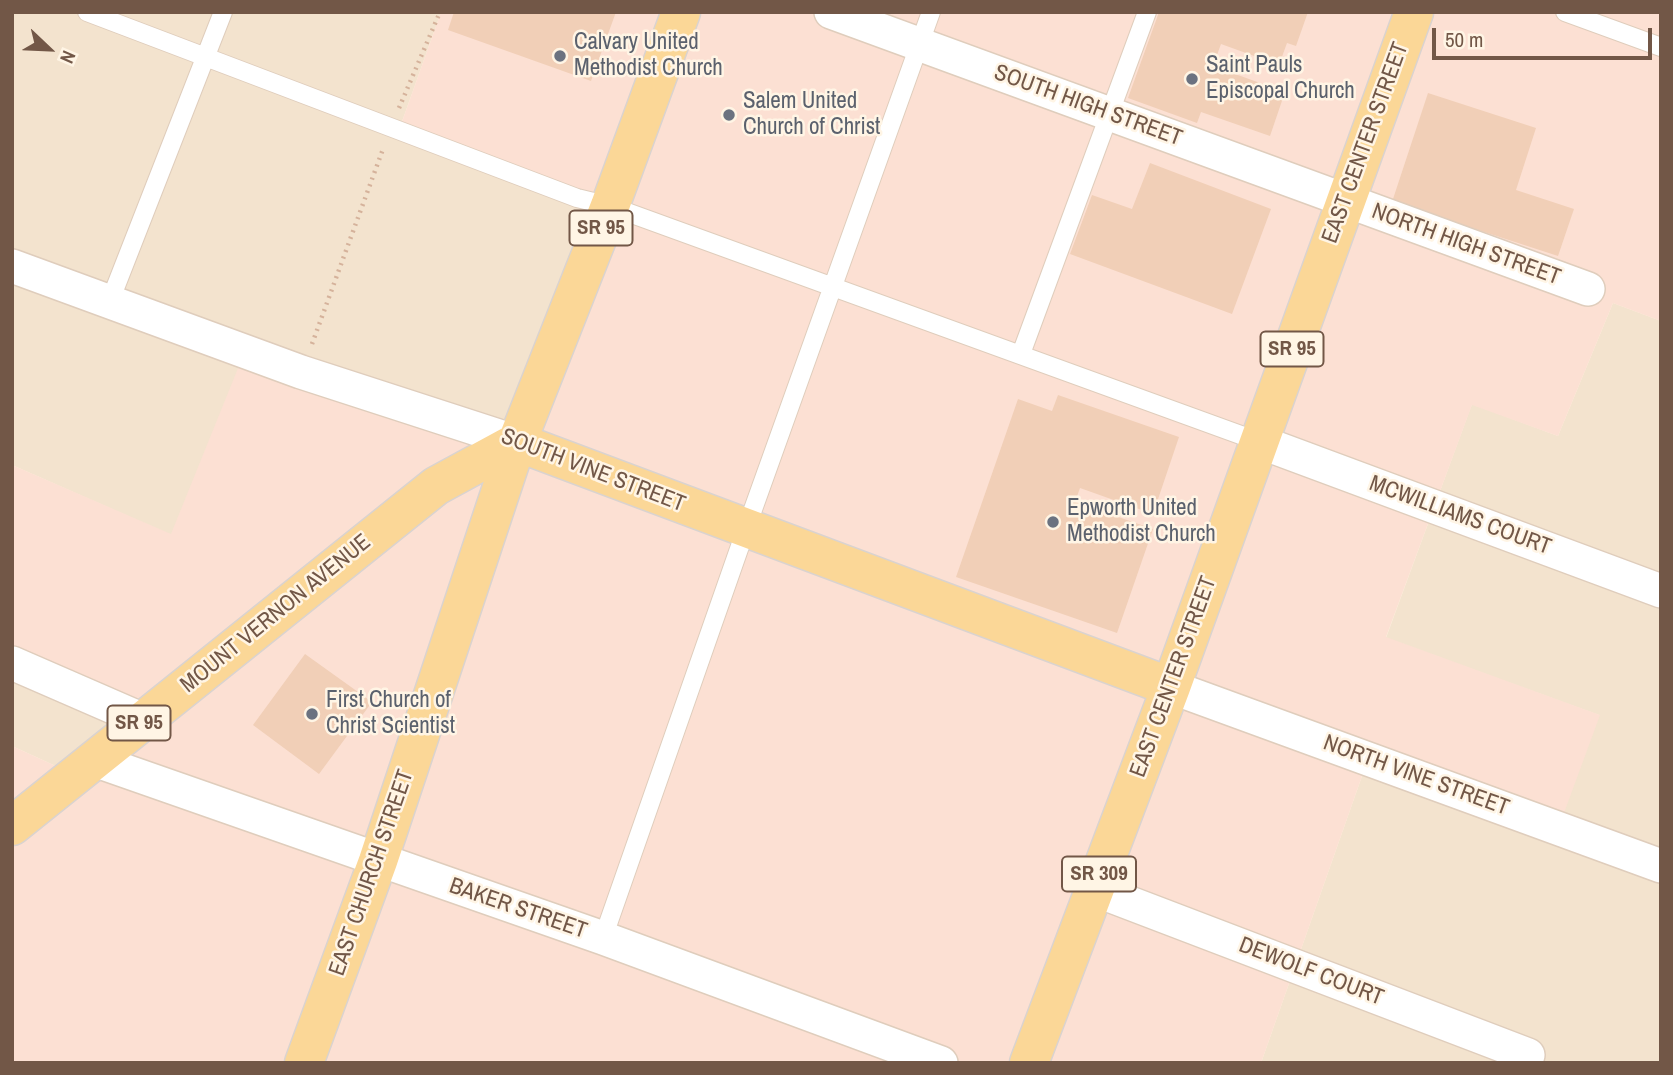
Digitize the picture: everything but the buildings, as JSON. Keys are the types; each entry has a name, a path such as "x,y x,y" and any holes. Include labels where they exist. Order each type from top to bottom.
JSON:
{"main road":[{"name":"EAST CHURCH STREET","path":"304,1063 378,861 517,442 610,206 681,12"},
{"name":"EAST CENTER STREET","path":"1029,1063 1171,687 1414,12"},
{"name":"SOUTH VINE STREET","path":"517,442 1171,687"},
{"name":"MOUNT VERNON AVENUE","path":"12,827 436,486 517,442"}],"street":[{"name":"SOUTH HIGH STREET","path":"831,12 1345,201"},
{"name":"NORTH HIGH STREET","path":"1345,201 1588,289"},
{"name":"SOUTH VINE STREET","path":"12,265 301,372 517,442"},
{"name":"MCWILLIAMS COURT","path":"1260,442 1661,591"},
{"path":"12,663 143,720"},
{"name":"NORTH VINE STREET","path":"1171,687 1661,866"},
{"name":"BAKER STREET","path":"94,761 603,938 941,1063"},
{"name":"DEWOLF COURT","path":"1093,889 1528,1055"}],"lane":[{"path":"88,12 577,198 610,206 1260,442"},
{"path":"110,301 223,12"},
{"path":"603,938 931,12"},
{"path":"1021,354 1147,12"},
{"path":"1565,12 1661,47"}],"path":[{"path":"301,372 391,127 440,12"}],"shaded area":[{"path":"12,12 441,12 399,130 616,204 529,441 171,535 12,465"},
{"path":"441,12 1661,12 1661,321 1613,303 1558,436 1472,405 1386,637 1600,715 1557,832 1368,759 1261,1063 12,1063 12,746 71,773 142,714 12,655 12,465 171,534 247,346 529,441 616,205 399,130"},
{"path":"1613,303 1661,321 1661,1063 1261,1063 1368,759 1599,715 1386,638 1472,404 1558,436"},
{"path":"12,655 143,713 71,773 12,746"}],"place":[{"name":"Calvary United Methodist Church","path":"560,56"},
{"name":"Saint Pauls Episcopal Church","path":"1192,79"},
{"name":"Salem United Church of Christ","path":"729,115"},
{"name":"Epworth United Methodist Church","path":"1053,522"},
{"name":"First Church of Christ Scientist","path":"312,714"}]}
